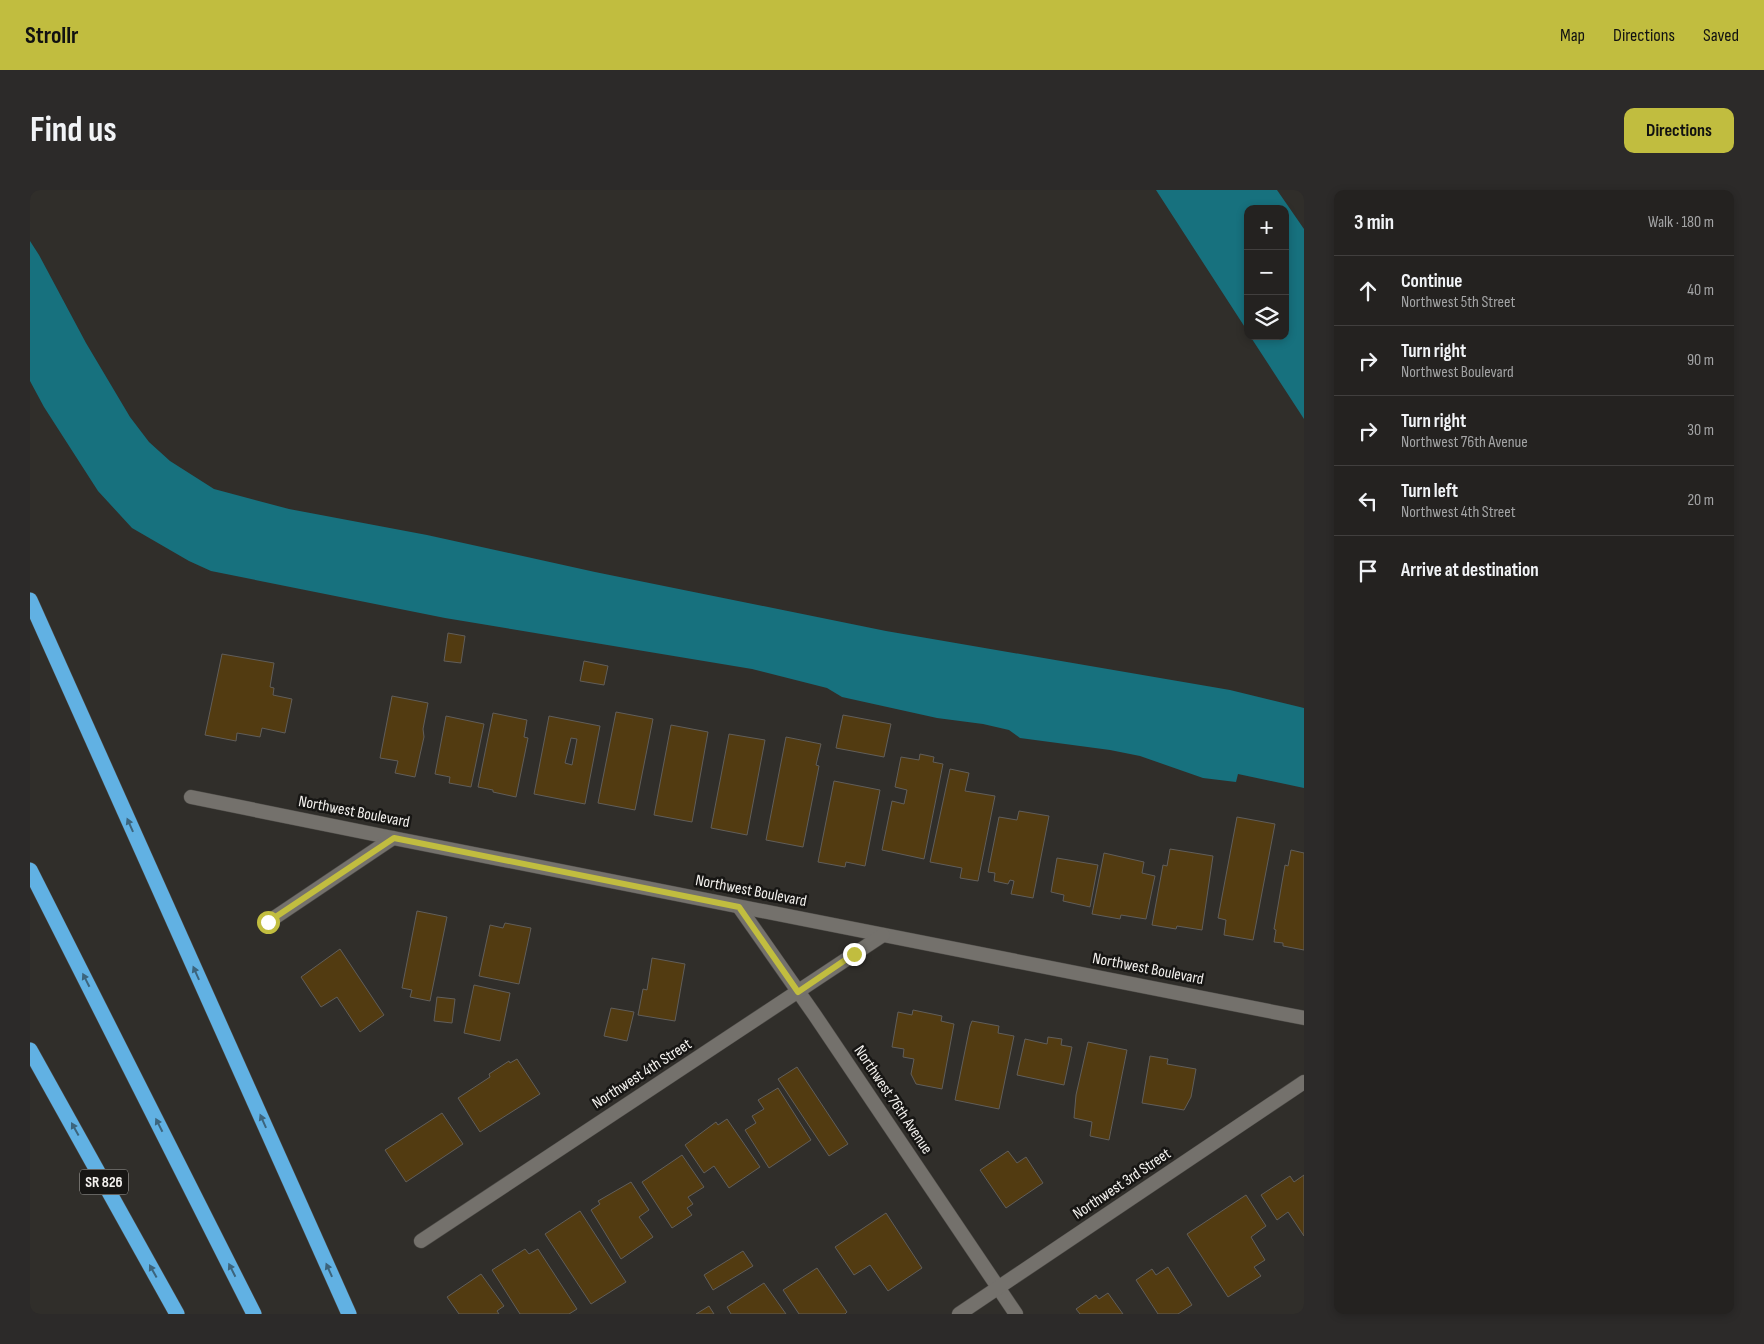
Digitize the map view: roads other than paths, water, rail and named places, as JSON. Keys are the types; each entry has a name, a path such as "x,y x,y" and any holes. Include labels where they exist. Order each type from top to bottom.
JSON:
{"highway":[{"path":"30,600 349,1314"},
{"path":"30,870 254,1314"},
{"name":"SR 826","path":"30,1050 177,1314"}],"street":[{"name":"Northwest Boulevard","path":"191,797 1304,1018"},
{"path":"268,922 394,838"},
{"name":"Northwest 76th Avenue","path":"739,907 1016,1314"},
{"name":"Northwest 4th Street","path":"421,1241 883,935"},
{"name":"Northwest 3rd Street","path":"959,1314 1304,1082"}],"water":[{"path":"1156,190 1277,190 1287,205 1244,205 1244,326"},
{"path":"1289,207 1304,229 1304,419 1253,340 1289,340"},
{"path":"30,241 86,343 130,417 149,442 170,461 214,489 289,509 427,535 595,572 886,631 1230,690 1304,708 1304,788 1238,774 1236,782 1203,778 1140,756 1020,738 1009,730 983,724 937,718 842,697 827,688 752,669 445,618 211,571 189,561 132,528 98,491 44,407 30,381"}]}
